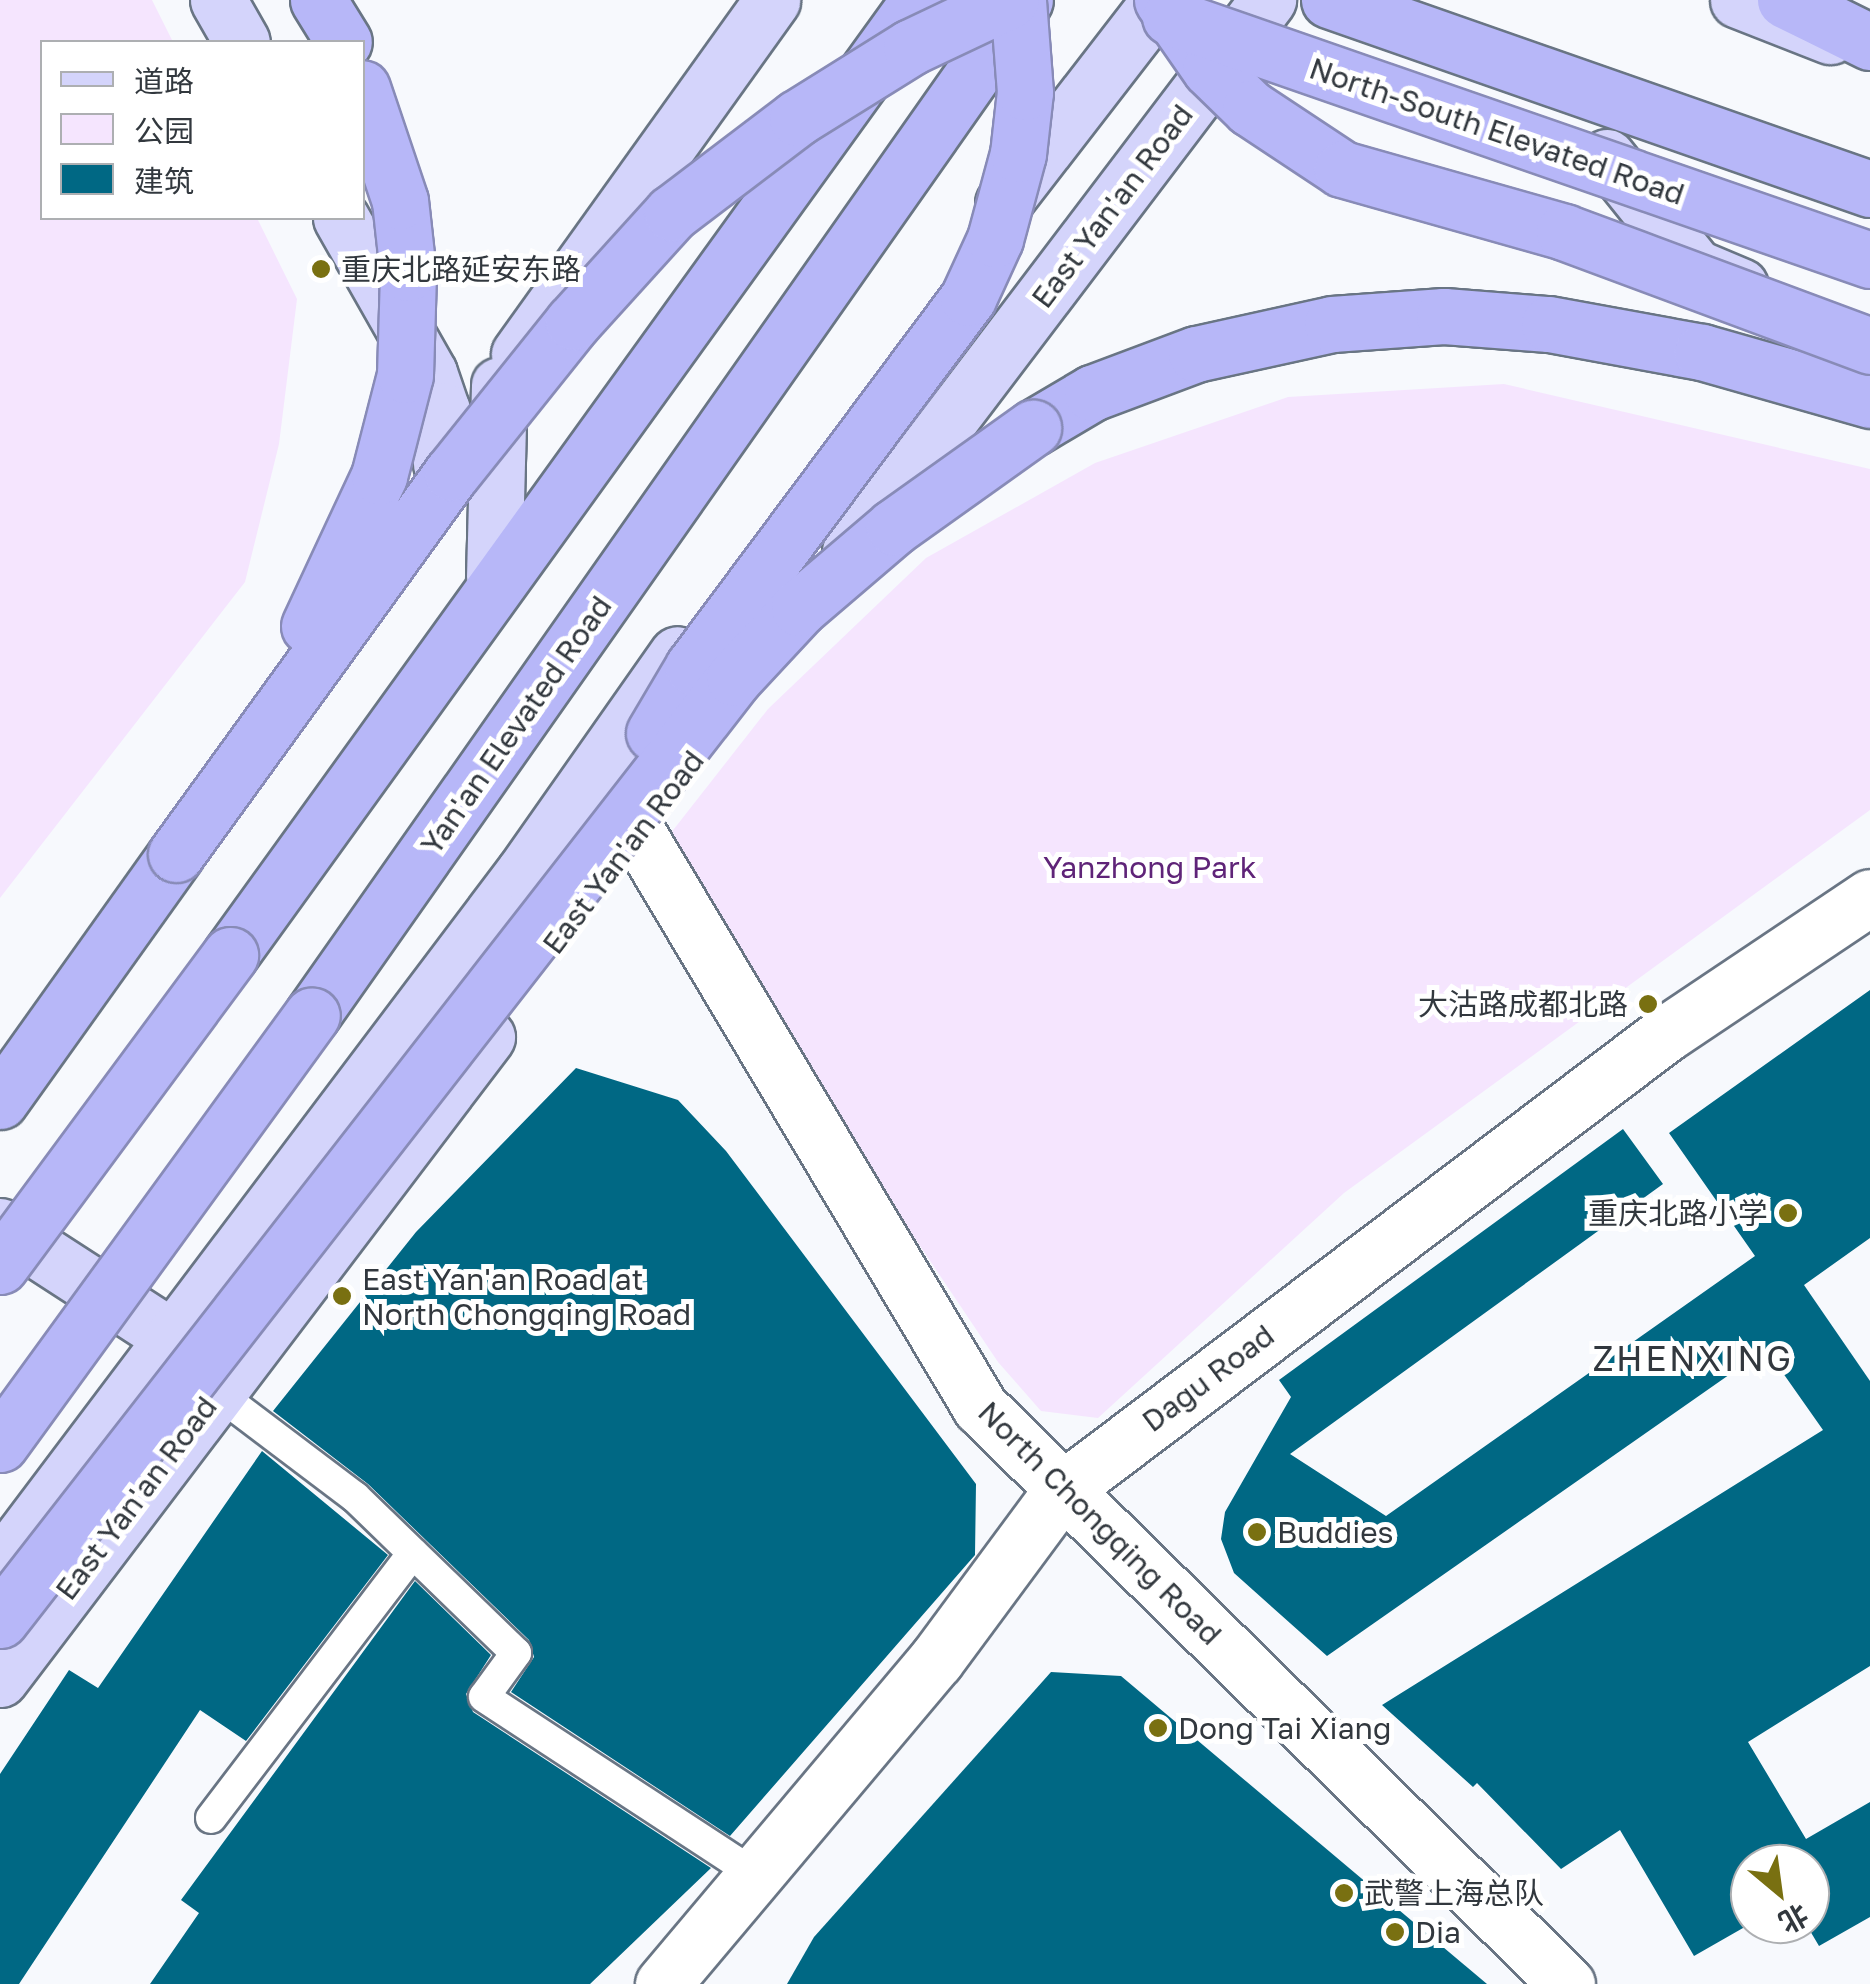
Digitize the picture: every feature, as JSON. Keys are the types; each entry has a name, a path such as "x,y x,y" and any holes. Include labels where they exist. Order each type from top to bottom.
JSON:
{"highway":[{"path":"318,0 343,40"},
{"path":"3,1244 919,0"},
{"path":"0,1102 452,473 572,322 672,213 797,118 911,47 1010,0"},
{"path":"623,831 661,718 693,667 968,298 994,239 1018,154 1025,92 1021,0"},
{"name":"Yan'an Elevated Road","path":"0,1444 324,998 1021,0"},
{"name":"North-South Elevated Road","path":"1125,0 1870,260"},
{"path":"1161,0 1210,69 1250,108 1342,168 1564,232 1870,343"},
{"path":"1330,0 1870,189"},
{"path":"1785,0 1870,42"},
{"path":"176,854 252,714 316,616 380,476 400,392 408,273 400,201 365,97"},
{"path":"0,1620 798,608 894,527 1033,428 1150,368 1260,336 1444,316 1548,324 1702,352 1870,400"}],"main road":[{"path":"218,0 241,40"},
{"path":"0,1093 772,0"},
{"path":"175,1339 3,1244 494,577 894,0"},
{"path":"0,1567 524,872 1024,174 1161,0"},
{"path":"1180,0 1258,13 1589,136 1870,231"},
{"path":"1738,0 1870,52"},
{"name":"East Yan'an Road","path":"0,1679 216,1392 322,1262 623,831 1258,13"},
{"path":"1589,136 1696,267 1870,343"},
{"path":"342,220 429,373 442,410 441,464"},
{"path":"494,577 500,380"},
{"path":"524,872 623,831 620,733"}],"street":[{"name":"North Chongqing Road","path":"623,831 980,1407 1567,1984"},
{"name":"Dagu Road","path":"663,1984 936,1660 1062,1490 1666,1033 1870,897"}],"lane":[{"path":"216,1392 355,1497 516,1654 484,1697 756,1875"},
{"path":"211,1818 413,1554"}],"green space":[{"path":"0,0 152,0 172,40 40,40 40,220 258,220 297,299 279,444 245,582 0,898"},
{"name":"Yanzhong Park","path":"1504,384 1870,469 1870,810 1344,1193 1098,1418 1041,1411 998,1362 702,921 663,843 768,709 926,558 1095,463 1288,397"}],"building":[{"path":"1870,990 1870,1238 1804,1285 1870,1381 1870,1666 1748,1742 1806,1839 1870,1802 1870,1917 1830,1940 1830,1844 1730,1844 1730,1935 1694,1956 1620,1830 1561,1869 1477,1783 1473,1787 1382,1705 1823,1430 1766,1349 1327,1656 1234,1573 1221,1539 1225,1512 1291,1397 1279,1380 1623,1129 1663,1184 1290,1454 1386,1516 1755,1256 1669,1133"},
{"path":"576,1068 678,1100 726,1151 976,1484 975,1555 730,1836 511,1692 534,1657 529,1640 368,1484 273,1411 416,1232"},
{"path":"262,1451 388,1555 246,1741 200,1710 19,1984 0,1984 0,1774 69,1670 98,1688"},
{"path":"415,1581 491,1655 466,1694 473,1712 711,1868 590,1984 150,1984 199,1913 181,1900"},
{"path":"1051,1672 1121,1676 1487,1984 787,1984 814,1937"}],"place":[{"name":"重庆北路延安东路","path":"321,269"},
{"name":"大沽路成都北路","path":"1648,1004"},
{"name":"重庆北路小学","path":"1788,1213"},
{"name":"East Yan'an Road at North Chongqing Road","path":"342,1296"},
{"name":"Buddies","path":"1257,1532"},
{"name":"Dong Tai Xiang","path":"1158,1728"},
{"name":"武警上海总队","path":"1344,1893"},
{"name":"Dia","path":"1395,1932"}],"district":[{"name":"ZHENXING","path":"1693,1358"}]}
